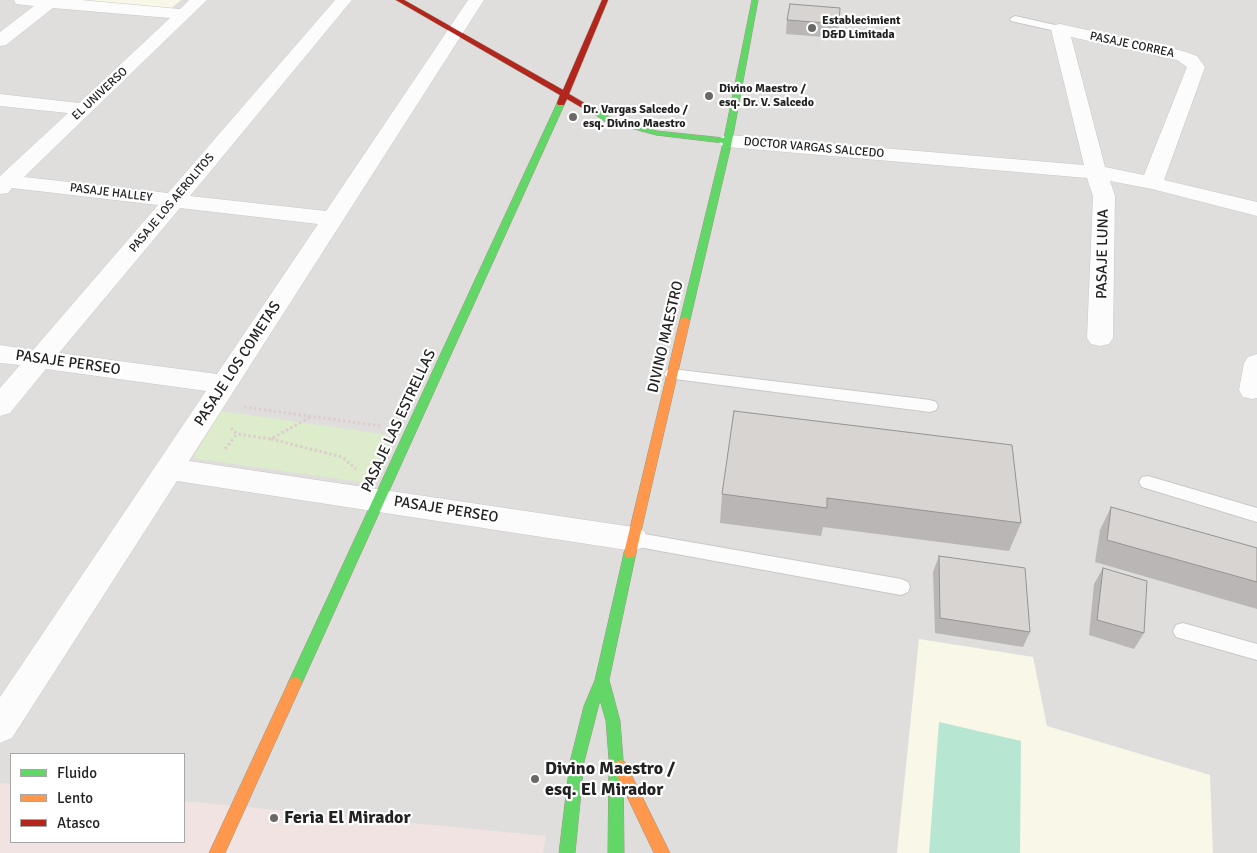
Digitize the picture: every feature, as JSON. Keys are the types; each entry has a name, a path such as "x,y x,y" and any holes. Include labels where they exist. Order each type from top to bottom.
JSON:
{"street":[{"path":"22,0 184,14"},
{"name":"EL UNIVERSO","path":"3,184 199,0"},
{"name":"PASAJE LOS AEROLITOS","path":"0,406 344,0"},
{"name":"DOCTOR VARGAS SALCEDO","path":"399,0 607,119 638,129 674,136 1096,172 1152,183 1257,209"},
{"name":"PASAJE LOS COMETAS","path":"0,728 219,397 476,0"},
{"name":"PASAJE LAS ESTRELLAS","path":"217,853 372,498 411,430 565,95 605,0"},
{"name":"DIVINO MAESTRO","path":"567,853 577,762 591,706 602,680 633,539 728,141 756,0"},
{"path":"0,41 50,2"},
{"path":"1060,29 1096,172"},
{"name":"PASAJE CORREA","path":"1060,29 1183,56 1191,60 1196,67 1152,183"},
{"path":"0,100 84,109"},
{"name":"PASAJE LUNA","path":"1096,172 1104,196 1100,338"},
{"name":"PASAJE HALLEY","path":"3,184 174,200 334,219"},
{"name":"PASAJE PERSEO","path":"0,354 40,359 219,397"},
{"path":"1252,390 1257,363"},
{"name":"PASAJE PERSEO","path":"170,469 372,498 633,539"},
{"name":"DIVINO MAESTRO","path":"602,680 613,720 616,759 616,853"},
{"path":"616,759 662,853"}],"lane":[{"name":"PASAJE CORREA","path":"1015,19 1060,29"},
{"path":"672,374 930,406"},
{"path":"1148,482 1257,514"},
{"path":"633,539 901,587"},
{"path":"1183,631 1257,652"}],"path":[{"path":"372,498 354,465 342,457 271,439 237,434 220,412 219,397 312,416 411,430"},
{"path":"271,439 312,416"}],"shaded area":[{"path":"0,0 1257,0 1257,853 0,853"},
{"path":"59,0 181,0 171,9"},
{"path":"919,639 1033,657 1047,726 1210,775 1213,853 897,853"},
{"name":"Feria El Mirador","path":"0,783 10,784 10,843 185,843 185,801 546,836 543,853 0,853"}],"green space":[{"path":"221,411 389,435 368,483 193,458"},
{"path":"939,722 1021,741 1020,853 929,853"}],"building":[{"path":"790,4 840,8 839,24 787,20"},
{"path":"734,411 1012,445 1021,523 827,498 827,508 722,494"},
{"path":"1111,507 1257,548 1257,582 1107,540"},
{"path":"939,556 1025,568 1030,632 940,618"},
{"path":"1103,568 1147,581 1144,633 1097,620"}],"traffic: fast":[{"path":"685,320 728,141 755,0"},
{"path":"295,683 561,103"},
{"path":"594,111 607,119 656,133 728,141"},
{"path":"567,853 577,762 591,706 602,680 630,553"},
{"path":"602,680 613,721 616,759 616,853"}],"traffic: slow":[{"path":"630,553 685,320"},
{"path":"217,853 295,683"},
{"path":"620,767 662,853"}],"traffic: jam":[{"path":"399,0 594,111"},
{"path":"561,103 605,0"}],"place":[{"name":"Establecimient D&D Limitada","path":"812,28"},
{"name":"Divino Maestro / esq. Dr. V. Salcedo","path":"709,96"},
{"name":"Dr. Vargas Salcedo / esq. Divino Maestro","path":"573,117"},
{"name":"Divino Maestro / esq. El Mirador","path":"535,779"},
{"name":"Feria El Mirador","path":"274,818"}]}
